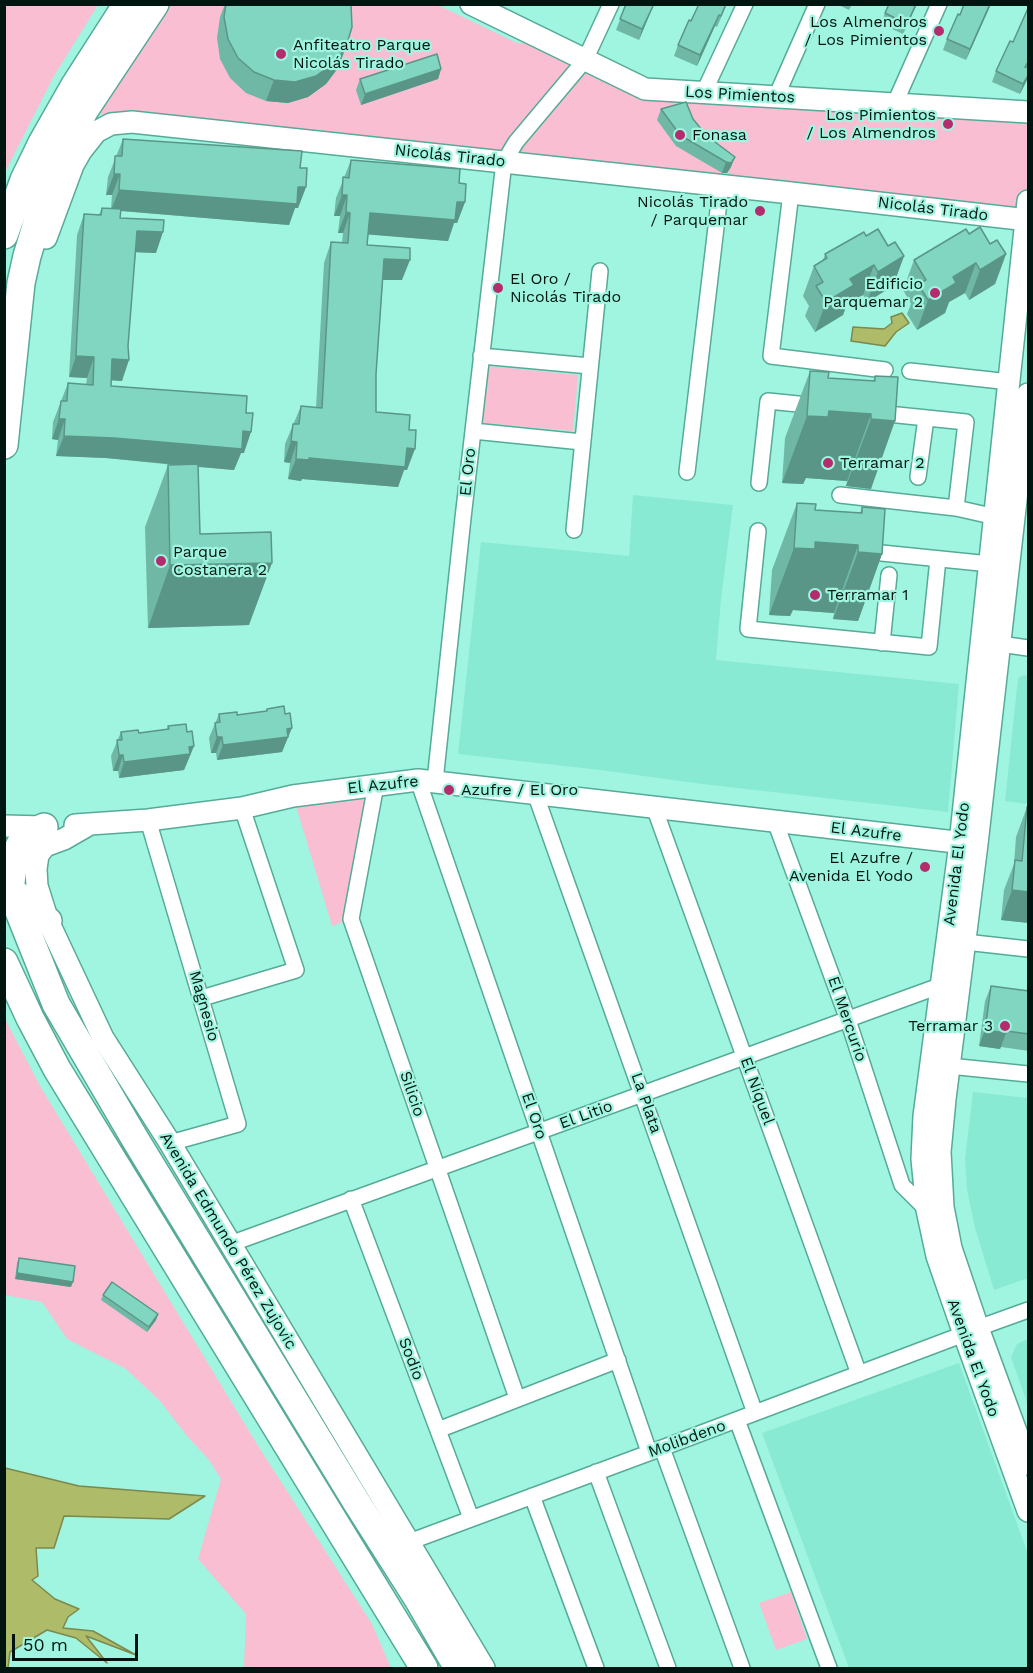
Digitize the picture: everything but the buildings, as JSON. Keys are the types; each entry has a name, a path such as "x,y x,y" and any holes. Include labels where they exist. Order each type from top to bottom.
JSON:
{"highway":[{"path":"4,235 24,180 42,143 75,85 127,4"},
{"path":"4,445 21,283 45,197 84,111 155,4"},
{"path":"44,827 23,839 15,854 10,889 48,921"},
{"name":"Avenida Edmundo Pérez Zujovic","path":"4,860 10,889 61,1013 458,1668"},
{"path":"4,962 57,1069 424,1668"}],"street":[{"name":"Los Pimientos","path":"471,4 645,89 1029,112"},
{"path":"504,162 516,142 585,60 611,4"},
{"path":"704,92 745,4"},
{"path":"776,97 817,4"},
{"path":"895,103 939,4"},
{"name":"Nicolás Tirado","path":"16,339 26,318 42,249 73,165 96,132 111,124 132,122 791,193 1028,213"},
{"name":"El Oro","path":"504,162 473,431 427,781 539,1132 618,1360 742,1668"},
{"path":"687,472 721,185"},
{"path":"791,193 771,356 885,370"},
{"name":"Avenida El Yodo","path":"1028,213 990,564 968,844 965,942 940,1152 943,1207 971,1331 1029,1511"},
{"path":"574,530 600,272"},
{"path":"482,356 590,366"},
{"path":"910,371 1010,382"},
{"name":"Avenida El Yodo","path":"1029,394 1000,644 968,844 942,985 924,1116 923,1178 927,1210 938,1256 1029,1464"},
{"path":"759,483 768,401 836,408"},
{"path":"859,411 966,422 956,508"},
{"path":"918,477 926,418"},
{"path":"473,431 582,442"},
{"path":"840,495 956,508 996,517"},
{"path":"758,531 748,629 929,647 938,559"},
{"path":"859,551 990,564"},
{"path":"882,643 889,575"},
{"path":"1000,644 1029,648"},
{"name":"El Azufre","path":"4,826 44,827 148,820 242,808 293,796 427,781 968,844"},
{"name":"Silicio","path":"376,785 351,919 517,1398"},
{"name":"La Plata","path":"535,793 755,1413"},
{"name":"El Níquel","path":"654,807 859,1374"},
{"path":"201,998 296,970 242,808"},
{"name":"Magnesio","path":"148,820 238,1124 170,1143"},
{"name":"El Mercurio","path":"775,821 848,1020 902,1185 927,1210"},
{"name":"Avenida Edmundo Pérez Zujovic","path":"90,824 64,839 45,846 38,855 37,886 48,921 103,1038 170,1143 484,1668"},
{"path":"965,942 1029,949"},
{"name":"El Litio","path":"230,1244 942,985"},
{"path":"949,1066 1029,1074"},
{"name":"Sodio","path":"351,1199 471,1518"},
{"name":"Molibdeno","path":"409,1542 1029,1310"},
{"path":"438,1430 618,1360"},
{"path":"737,1420 829,1668"},
{"path":"596,1472 668,1668"},
{"path":"532,1496 596,1668"}],"shaded area":[{"path":"5,4 98,5 54,76 5,172"},
{"path":"169,5 438,5 517,43 534,44 594,74 1028,120 1028,210 102,115 100,111 148,33"},
{"path":"902,313 909,323 896,332 885,346 851,341 853,327 884,329 892,323 891,317"},
{"path":"489,366 578,375 573,431 483,423"},
{"path":"633,495 733,505 716,660 959,684 948,812 458,754 481,542 629,556"},
{"path":"1023,675 1028,676 1028,804 1005,801 1018,678"},
{"path":"376,785 351,919 332,926 293,796"},
{"path":"4,1017 40,1086 255,1441 372,1624 391,1668 244,1668 246,1614 198,1559 221,1479 209,1460 160,1401 126,1369 67,1339 42,1302 5,1295"},
{"path":"973,1092 1028,1098 1028,1278 994,1290 975,1228 967,1190 965,1159"},
{"path":"1028,1339 1028,1406 1011,1357 1017,1344"},
{"path":"959,1363 1028,1554 1028,1668 849,1668 762,1433"},
{"path":"5,1468 79,1486 205,1496 169,1519 64,1516 54,1548 36,1548 38,1576 32,1580 55,1599 79,1609 68,1617 63,1628 93,1631 136,1655 86,1636 107,1663 76,1638 47,1630 10,1652 8,1668 5,1668"},
{"path":"791,1592 807,1639 776,1650 759,1603"}],"place":[{"name":"Los Almendros / Los Pimientos","path":"939,31"},
{"name":"Anfiteatro Parque Nicolás Tirado","path":"281,54"},
{"name":"Los Pimientos / Los Almendros","path":"948,124"},
{"name":"Fonasa","path":"680,135"},
{"name":"Nicolás Tirado / Parquemar","path":"760,211"},
{"name":"El Oro / Nicolás Tirado","path":"498,288"},
{"name":"Edificio Parquemar 2","path":"935,293"},
{"name":"Terramar 2","path":"828,463"},
{"name":"Parque Costanera 2","path":"161,561"},
{"name":"Terramar 1","path":"815,595"},
{"name":"Azufre / El Oro","path":"449,790"},
{"name":"El Azufre / Avenida El Yodo","path":"925,867"},
{"name":"Terramar 3","path":"1005,1026"}]}
